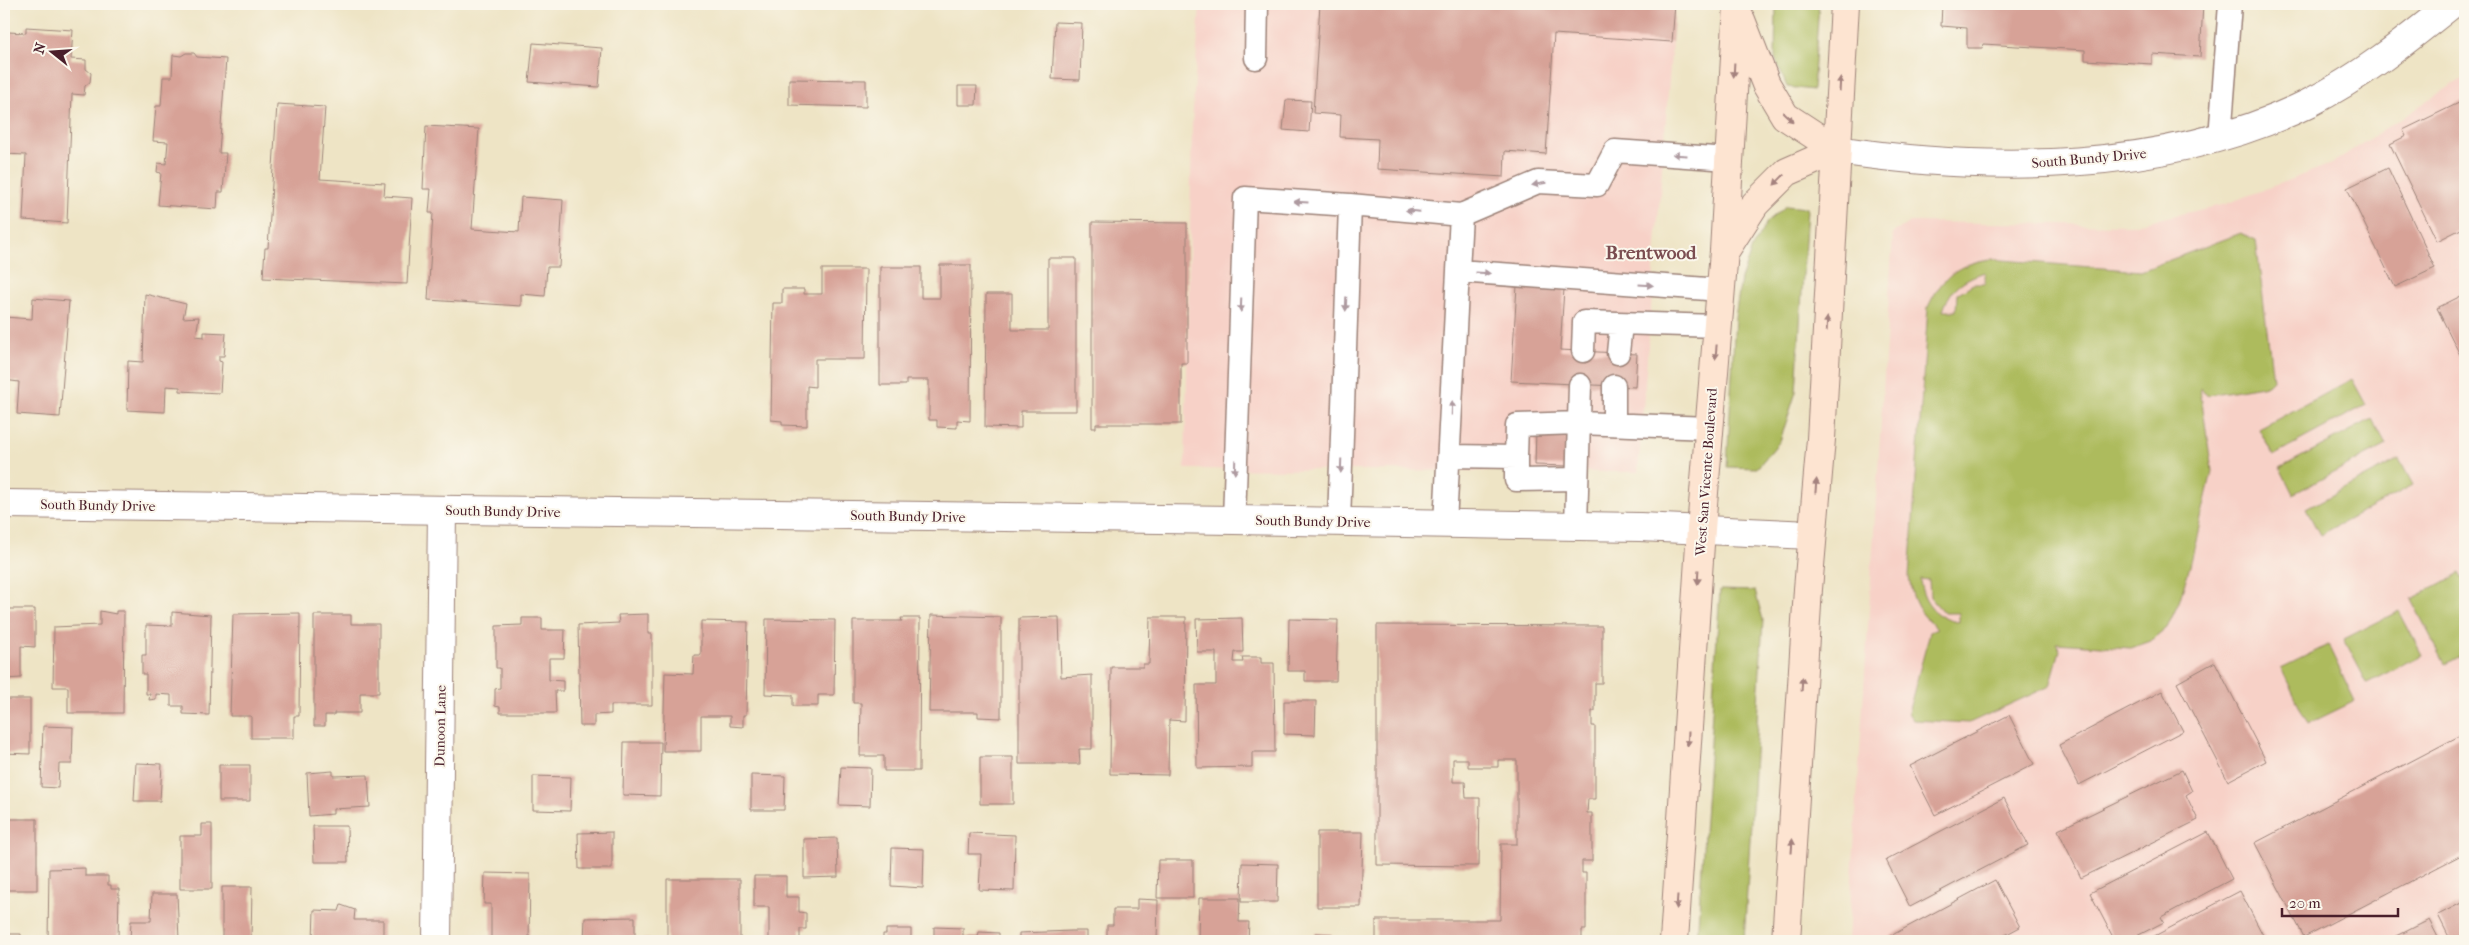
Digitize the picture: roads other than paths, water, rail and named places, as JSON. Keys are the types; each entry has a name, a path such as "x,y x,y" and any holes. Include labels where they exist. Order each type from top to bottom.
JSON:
{"main road":[{"path":"1786,941 1811,535 1820,439 1845,4"},
{"path":"1737,7 1766,84 1785,116 1837,150"},
{"name":"West San Vicente Boulevard","path":"1674,941 1700,529 1724,252 1737,7"},
{"path":"1724,252 1755,204 1787,172 1837,150"}],"street":[{"name":"South Bundy Drive","path":"1837,150 1898,160 2025,163 2138,156 2220,138 2309,103 2390,54 2452,4"},
{"name":"South Bundy Drive","path":"4,504 1234,520 1700,529 1811,535"},
{"name":"Dunoon Lane","path":"437,941 442,510"}],"lane":[{"path":"1256,58 1257,4"},
{"path":"2220,138 2230,4"},
{"path":"1234,520 1245,198 1462,215 1538,182 1597,185 1615,151 1729,159"},
{"path":"1339,522 1350,205"},
{"path":"1445,524 1462,215"},
{"path":"1458,271 1721,290"},
{"path":"1583,351 1584,322 1718,326"},
{"path":"1618,353 1621,324"},
{"path":"1576,526 1580,384"},
{"path":"1614,386 1614,424"},
{"path":"1577,479 1516,480 1517,425 1579,423 1709,428"},
{"path":"1450,456 1516,458"}],"district":[{"name":"Brentwood","path":"1651,252"}]}
